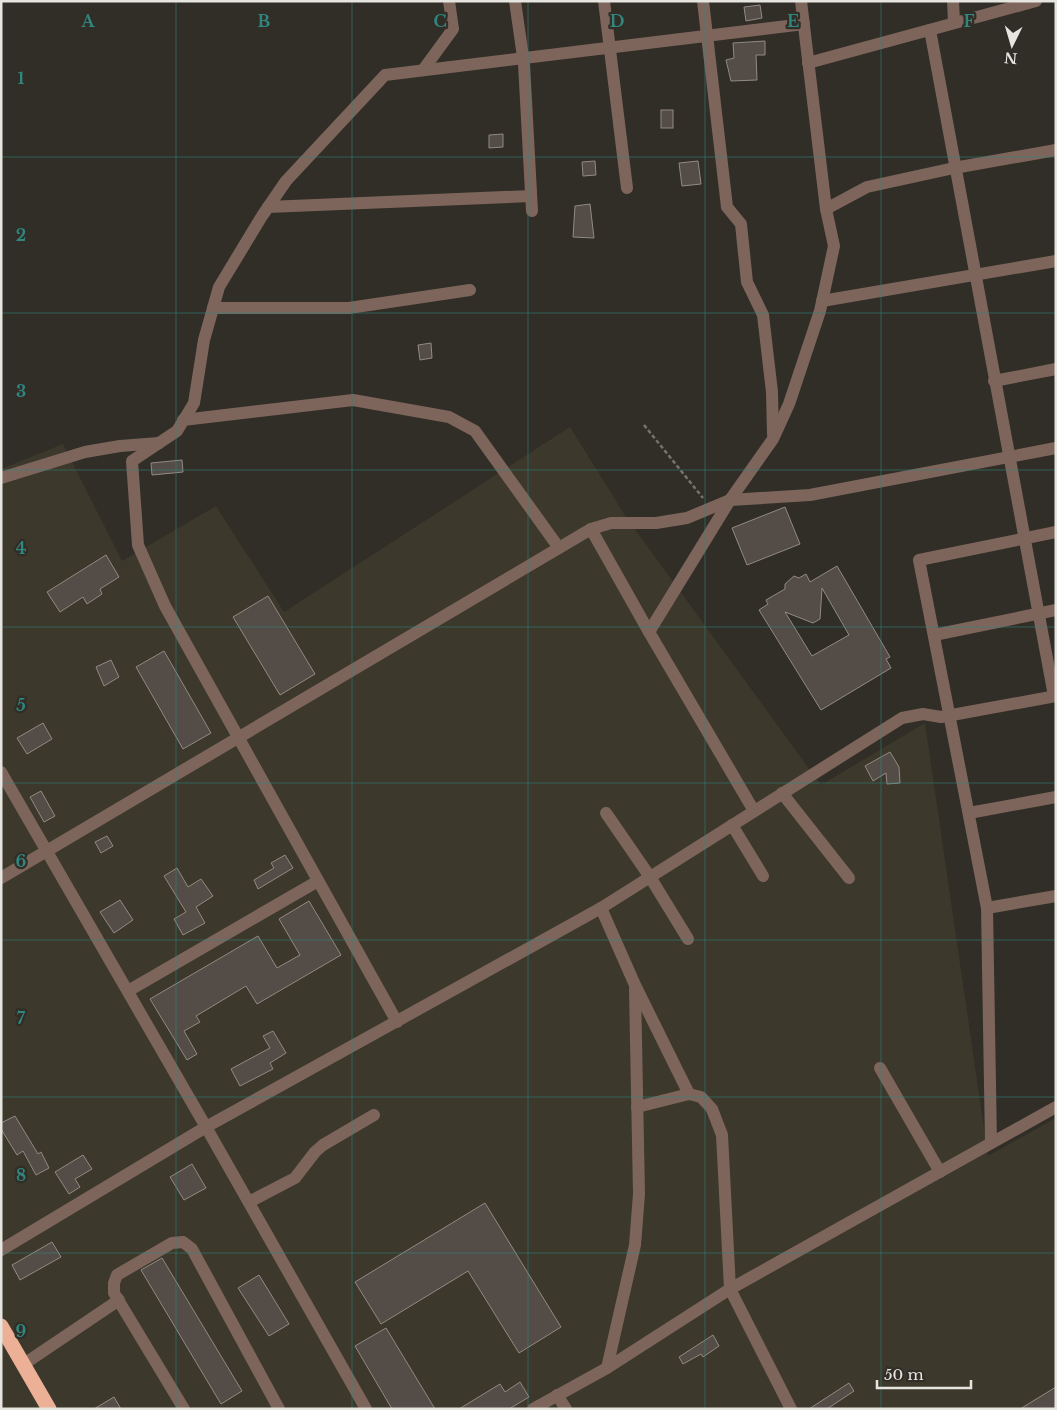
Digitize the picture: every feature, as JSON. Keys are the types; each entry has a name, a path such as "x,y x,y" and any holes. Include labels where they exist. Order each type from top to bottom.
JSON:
{"highway":[{"path":"1,1326 49,1409"}],"street":[{"path":"423,70 453,29 449,1"},
{"path":"515,1 523,58 532,212"},
{"path":"604,1 627,188"},
{"path":"702,1 727,208 741,224 747,282 763,315 772,392 773,439"},
{"path":"649,632 730,500 773,439 789,404 822,301 834,246 826,209 801,1"},
{"path":"953,1 954,22"},
{"path":"808,63 1036,1"},
{"path":"397,1022 165,606 138,545 132,461 177,431 194,403 204,340 219,287 268,207 286,181 384,75 804,24"},
{"path":"1,1250 206,1127 601,908 902,718 923,714 941,717 1055,696 974,275 930,30"},
{"path":"826,209 867,187 954,168 1056,150"},
{"path":"268,207 531,196"},
{"path":"822,301 1056,261"},
{"path":"213,308 349,308 470,290"},
{"path":"994,381 1056,369"},
{"path":"183,420 353,400 449,417 475,431 559,548"},
{"path":"1,478 85,452 160,442"},
{"path":"1,878 592,529 611,523 656,523 687,518 730,500 810,495 1056,448"},
{"path":"592,529 649,632 754,811"},
{"path":"991,1144 987,908 919,560 1056,532"},
{"path":"934,635 1056,610"},
{"path":"1,772 366,1409"},
{"path":"782,793 849,878"},
{"path":"969,813 1056,797"},
{"path":"606,813 650,877 688,940"},
{"path":"732,825 763,876"},
{"path":"128,991 318,881"},
{"path":"987,908 1056,896"},
{"path":"601,908 635,984 689,1094"},
{"path":"607,1368 635,1245 639,1194 635,984"},
{"path":"880,1068 940,1172"},
{"path":"637,1106 689,1094 701,1097 712,1109 722,1135 730,1289 791,1409"},
{"path":"534,1409 607,1368 730,1289 1056,1107"},
{"path":"249,1202 295,1178 323,1144 374,1115"},
{"path":"184,1409 114,1293 114,1283 117,1275 172,1243 184,1242 192,1249 279,1409"},
{"path":"24,1364 119,1300"},
{"path":"557,1395 566,1409"}],"path":[{"path":"644,425 703,498"}],"shaded area":[{"path":"570,427 626,517 821,785 925,723 988,1156 1056,1118 1056,1409 1,1409 1,469 63,444 122,561 216,506 284,612"}],"building":[{"path":"760,5 762,18 746,21 744,7"},
{"path":"765,41 765,55 756,55 757,80 731,81 726,60 734,58 733,43"},
{"path":"661,110 673,110 673,128 661,128"},
{"path":"503,134 503,147 489,148 489,135"},
{"path":"595,161 596,175 583,176 582,162"},
{"path":"698,161 701,184 682,186 679,163"},
{"path":"590,204 594,238 573,237 575,206"},
{"path":"431,343 432,358 420,360 418,345"},
{"path":"182,460 183,472 152,475 151,463"},
{"path":"785,507 800,544 747,565 732,528"},
{"path":"106,555 119,577 100,589 102,594 87,604 83,597 60,612 47,592"},
{"path":"837,566 890,657 886,659 891,668 821,710 759,610 768,604 766,600 785,589 785,584 794,576 799,578 806,574 810,582","holes":["822,588 849,635 812,656 785,612 813,623 820,619"]},
{"path":"268,596 315,674 280,695 233,617"},
{"path":"164,651 211,733 183,749 136,667"},
{"path":"111,660 119,677 104,686 96,667"},
{"path":"43,723 52,739 27,754 17,738"},
{"path":"890,752 899,767 900,783 887,784 886,773 873,781 865,766"},
{"path":"41,791 55,816 44,822 30,797"},
{"path":"107,836 113,846 101,853 95,842"},
{"path":"285,855 293,868 258,889 254,880 274,868 271,863"},
{"path":"177,868 188,887 201,879 213,896 196,907 205,923 183,935 174,919 186,912 164,876"},
{"path":"120,900 133,920 114,933 100,912"},
{"path":"309,901 341,955 257,1004 246,986 196,1016 200,1022 184,1031 197,1054 187,1060 150,999 258,936 277,968 300,955 279,919"},
{"path":"273,1031 286,1053 270,1063 273,1069 240,1086 231,1069 270,1048 263,1036"},
{"path":"15,1116 38,1154 41,1152 49,1168 36,1175 23,1151 17,1155 1,1129 1,1123"},
{"path":"83,1155 92,1169 75,1179 80,1187 69,1194 55,1172"},
{"path":"192,1164 206,1188 184,1200 170,1177"},
{"path":"485,1203 561,1327 519,1353 468,1271 381,1324 355,1282"},
{"path":"52,1242 61,1257 20,1280 12,1265"},
{"path":"162,1258 242,1391 221,1404 141,1270"},
{"path":"259,1275 289,1324 269,1336 238,1288"},
{"path":"386,1328 435,1409 392,1409 355,1346"},
{"path":"713,1335 719,1346 703,1357 701,1354 683,1364 679,1357"},
{"path":"520,1382 529,1397 509,1409 459,1409 500,1384 505,1392"},
{"path":"849,1383 854,1391 827,1409 809,1409"},
{"path":"1056,1387 1056,1409 1020,1409"},
{"path":"114,1397 121,1409 94,1409"}]}
